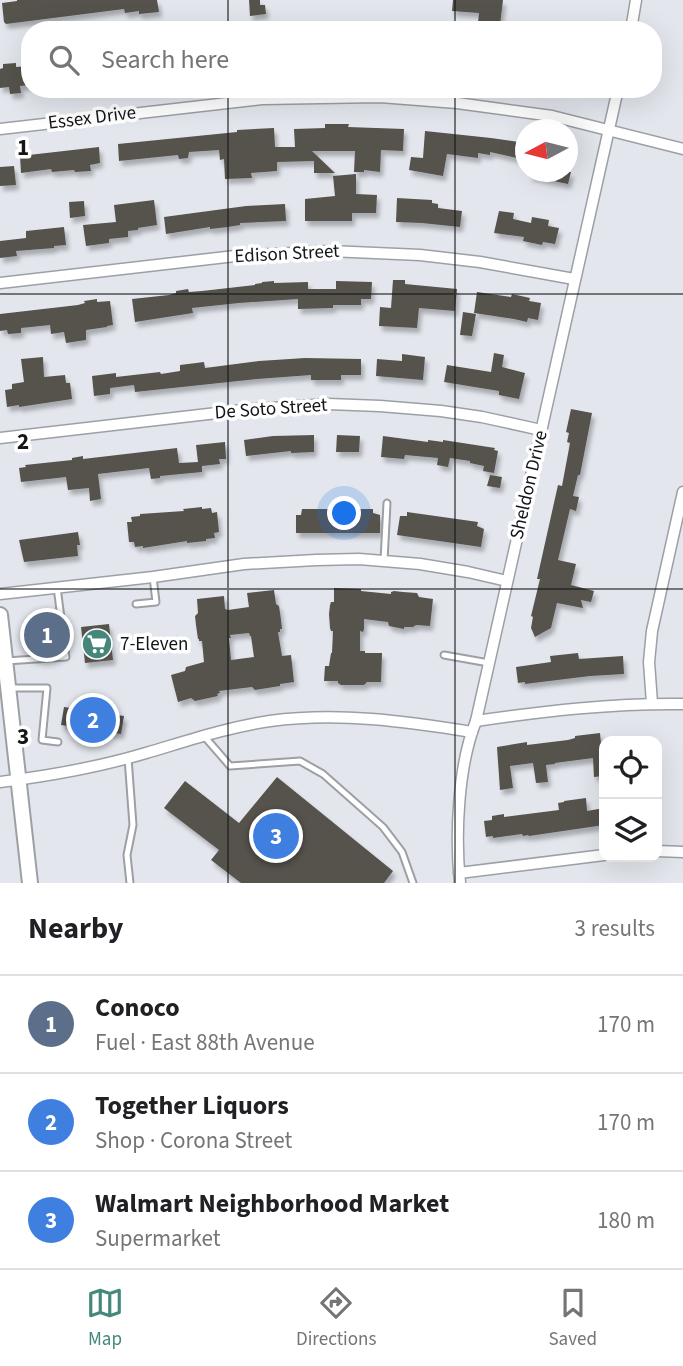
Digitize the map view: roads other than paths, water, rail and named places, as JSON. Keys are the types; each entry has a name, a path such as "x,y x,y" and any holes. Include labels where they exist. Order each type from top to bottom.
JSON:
{"main road":[{"path":"0,615 30,883"}],"street":[{"path":"632,21 636,0"},
{"name":"Essex Drive","path":"0,129 290,98"},
{"name":"Essex Drive","path":"393,98 457,103 552,117 683,149"},
{"name":"Sheldon Drive","path":"460,878 458,838 465,762 616,98"},
{"name":"Edison Street","path":"0,283 235,256 330,251 420,255 480,262 574,279"},
{"name":"De Soto Street","path":"0,438 243,410 328,404 441,411 541,430"},
{"path":"652,703 649,662 652,631 683,492"},
{"path":"0,594 244,564 316,559 419,564 507,581"},
{"path":"476,721 612,705 683,704"},
{"path":"0,782 87,768 271,721 349,717 413,723 472,733"},
{"path":"662,851 683,852"},
{"path":"460,878 599,856"}],"lane":[{"path":"384,561 387,503"},
{"path":"136,604 156,602 153,576"},
{"path":"5,661 66,657 57,587"},
{"path":"444,655 489,663"},
{"path":"9,688 47,688 42,740 58,743"},
{"path":"204,736 230,765 300,761 323,774 383,827 402,852 413,883"},
{"path":"128,758 133,825 127,855 131,883"}],"place":[{"name":"Conoco","path":"47,635"},
{"name":"7-Eleven","path":"97,644"},
{"name":"Together Liquors","path":"93,720"},
{"name":"Walmart Neighborhood Market","path":"276,836"}]}
